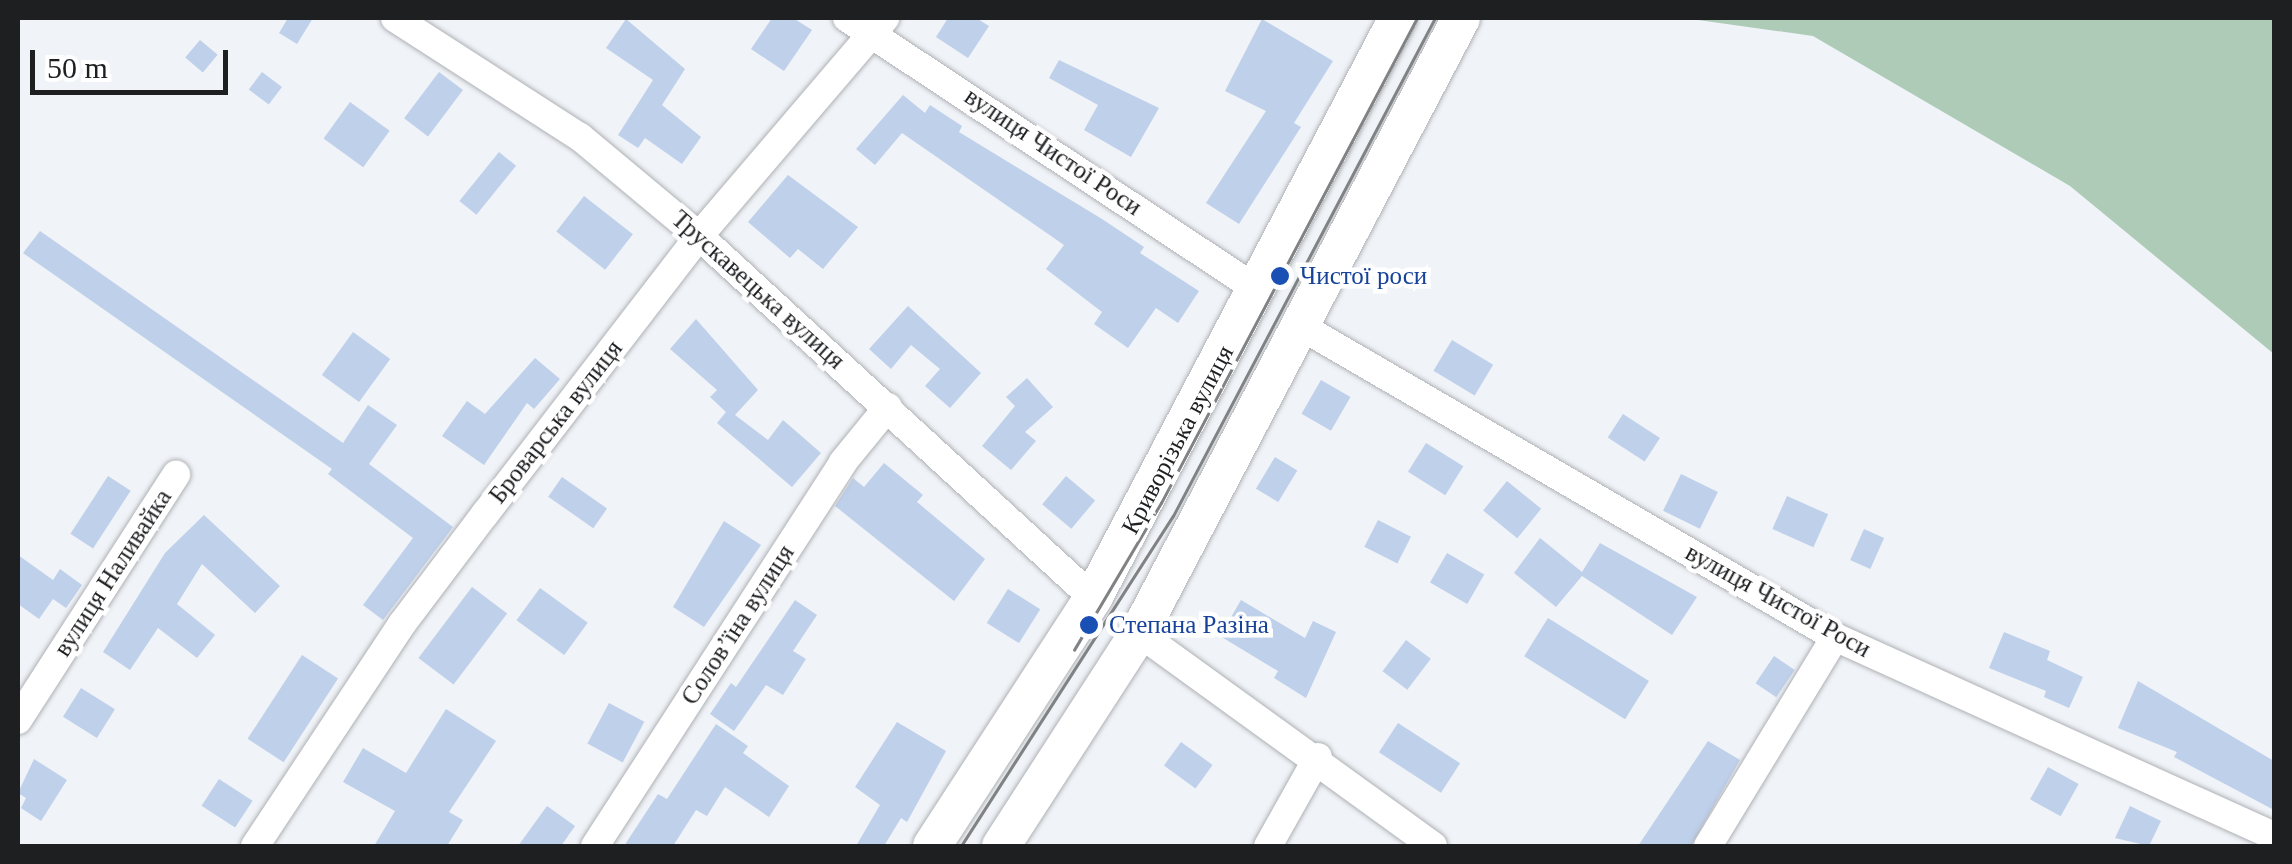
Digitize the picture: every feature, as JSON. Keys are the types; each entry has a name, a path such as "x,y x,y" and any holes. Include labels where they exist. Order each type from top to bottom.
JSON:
{"main road":[{"name":"Криворізька вулиця","path":"932,846 1093,598 1398,18"},
{"path":"1001,846 1139,633 1461,18"}],"street":[{"name":"Трускавецька вулиця","path":"394,18 580,138 699,236 1093,598"},
{"name":"Броварська вулиця","path":"255,846 402,624 867,22"},
{"name":"вулиця Чистої Роси","path":"867,22 1258,289"},
{"name":"вулиця Чистої Роси","path":"1302,327 1834,637 2274,836"},
{"name":"Соловʼїна вулиця","path":"594,846 843,462 888,408"},
{"name":"вулиця Наливайка","path":"18,720 176,475"},
{"path":"1139,633 1318,757 1433,846"},
{"path":"1708,846 1834,637"},
{"path":"1268,846 1318,757"}],"green space":[{"path":"1684,18 2274,18 2274,354 2070,186 1813,36"}],"building":[{"path":"288,18 313,18 297,44 279,33"},
{"path":"772,18 793,18 812,30 784,71 751,49"},
{"path":"948,18 976,18 989,26 968,58 936,37"},
{"path":"626,19 685,69 662,105 701,137 682,164 645,138 638,148 618,135 653,80 606,48"},
{"path":"1262,19 1333,61 1294,123 1301,127 1239,224 1206,203 1266,111 1225,91"},
{"path":"200,40 218,55 203,72 185,58"},
{"path":"1059,60 1159,108 1131,157 1084,130 1098,105 1049,78"},
{"path":"262,72 282,87 269,105 249,90"},
{"path":"439,72 463,90 428,136 404,118"},
{"path":"903,95 925,113 930,105 962,126 959,132 1102,219 1144,247 1140,253 1199,291 1178,323 1156,308 1128,348 1094,324 1102,312 1046,269 1064,245 902,133 875,165 856,149"},
{"path":"350,102 390,131 363,167 324,138"},
{"path":"499,152 516,166 476,215 459,201"},
{"path":"788,175 858,227 823,269 798,249 790,258 748,222"},
{"path":"584,196 633,234 605,270 556,231"},
{"path":"40,231 343,443 368,405 397,425 369,464 453,527 383,620 363,605 413,538 328,474 332,469 23,253"},
{"path":"908,306 981,373 950,408 925,386 940,369 911,345 891,369 869,349"},
{"path":"696,319 758,390 735,415 768,440 783,420 821,453 792,487 717,423 726,412 710,397 717,390 670,349"},
{"path":"353,332 390,359 359,402 322,375"},
{"path":"1452,340 1493,365 1475,396 1433,371"},
{"path":"535,358 560,379 534,409 527,403 484,465 442,436 467,401 485,414"},
{"path":"1027,378 1053,407 1025,432 1036,441 1011,470 982,446 1015,406 1006,397"},
{"path":"1321,380 1350,397 1331,431 1302,414"},
{"path":"1623,414 1660,438 1645,461 1608,437"},
{"path":"1426,443 1463,466 1445,495 1408,472"},
{"path":"1275,457 1297,470 1278,502 1256,489"},
{"path":"884,463 923,495 917,502 985,559 954,601 835,506 853,478 864,487"},
{"path":"1681,474 1718,492 1700,529 1663,511"},
{"path":"108,476 131,491 93,549 70,534"},
{"path":"1066,476 1095,500 1071,529 1042,504"},
{"path":"562,477 607,509 593,528 548,497"},
{"path":"1507,481 1541,509 1517,538 1483,511"},
{"path":"1787,496 1828,514 1813,547 1772,529"},
{"path":"204,515 280,586 255,613 202,564 177,604 215,635 197,658 158,628 130,670 103,652 165,553"},
{"path":"1378,520 1411,537 1397,564 1364,547"},
{"path":"724,521 761,545 704,627 673,607"},
{"path":"1864,529 1884,538 1870,569 1850,560"},
{"path":"1540,538 1582,572 1600,543 1697,597 1672,635 1582,576 1556,607 1514,573"},
{"path":"1447,553 1484,574 1467,604 1430,582"},
{"path":"18,555 53,580 60,569 82,585 66,608 53,599 39,619 18,604"},
{"path":"472,587 507,613 454,685 418,658"},
{"path":"540,588 588,623 564,655 516,620"},
{"path":"1008,589 1040,609 1019,643 987,623"},
{"path":"795,600 817,615 793,651 806,659 783,695 766,685 734,731 710,714 731,683 736,687"},
{"path":"1241,600 1305,638 1313,621 1336,632 1306,698 1274,678 1278,671 1220,636"},
{"path":"1548,618 1649,681 1625,719 1524,656"},
{"path":"2004,632 2050,651 2047,660 2083,677 2069,708 2044,697 2046,691 1989,668"},
{"path":"1406,640 1431,659 1407,690 1383,671"},
{"path":"302,655 338,678 284,762 248,739"},
{"path":"1774,656 1795,670 1776,697 1756,683"},
{"path":"2138,681 2274,761 2274,810 2174,757 2177,752 2118,728"},
{"path":"81,688 115,709 97,738 63,717"},
{"path":"609,703 644,722 623,762 587,744"},
{"path":"446,709 496,741 449,812 463,820 447,846 374,846 395,811 343,782 363,748 406,773"},
{"path":"897,722 946,751 907,822 901,818 884,846 856,846 880,805 855,787"},
{"path":"1398,723 1460,763 1441,793 1379,752"},
{"path":"716,724 748,746 743,753 789,786 769,817 725,787 707,816 696,810 673,846 624,846 658,794 667,799"},
{"path":"1708,741 1740,760 1691,846 1638,846"},
{"path":"1181,742 1213,765 1196,788 1164,765"},
{"path":"34,759 67,780 41,821 21,808 26,798 18,793"},
{"path":"2048,767 2079,784 2061,816 2030,799"},
{"path":"219,779 253,801 235,828 202,806"},
{"path":"547,806 575,826 561,846 518,846"},
{"path":"2130,806 2161,821 2149,846 2115,838"}],"tram line":[{"path":"1074,650 1161,503 1417,18"},
{"path":"961,846 1173,516 1435,18"}],"place":[{"name":"Чистої роси","path":"1280,276"},
{"name":"Степана Разіна","path":"1089,625"}]}
